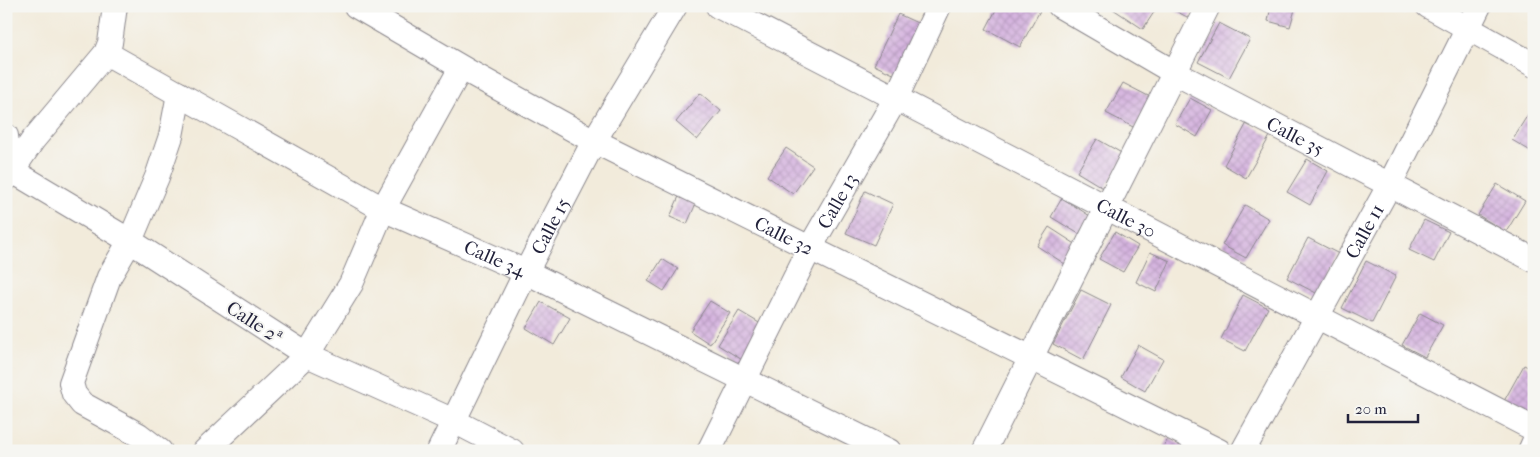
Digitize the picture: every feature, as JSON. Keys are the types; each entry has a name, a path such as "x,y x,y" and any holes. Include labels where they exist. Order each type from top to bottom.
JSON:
{"street":[{"path":"9,175 106,53 110,43 115,6"},
{"name":"Calle 32","path":"356,6 461,68 594,141 811,246 1219,451"},
{"name":"Calle 15","path":"438,451 526,272 594,141 675,6"},
{"name":"Calle 30","path":"718,6 1534,429"},
{"name":"Calle 13","path":"709,451 811,246 896,98 939,6"},
{"name":"Calle 35","path":"1060,6 1175,73 1534,260"},
{"path":"984,451 1105,207 1208,6"},
{"path":"1428,6 1534,65"},
{"name":"Calle 11","path":"1243,451 1390,184 1479,6"},
{"name":"Calle 34","path":"106,53 383,209 526,272 890,451"},
{"path":"205,451 307,356 351,284 383,209 461,68"},
{"path":"160,451 139,435 82,404 74,394 71,383 109,277 130,240 168,144 179,94"},
{"path":"6,136 9,175"},
{"name":"Calle 2ª","path":"9,175 130,240 307,356 454,421 512,451"},
{"path":"1530,451 1534,442"}],"building":[{"path":"998,6 1042,7 1020,47 986,29"},
{"path":"1115,6 1158,6 1143,29 1113,9"},
{"path":"1166,6 1195,6 1189,18"},
{"path":"1271,6 1296,6 1290,27 1268,21"},
{"path":"898,14 926,27 902,78 874,65"},
{"path":"1219,23 1250,39 1229,78 1198,62"},
{"path":"1123,83 1152,98 1135,128 1106,113"},
{"path":"700,93 721,111 697,140 676,122"},
{"path":"1190,98 1212,110 1197,137 1175,124"},
{"path":"1534,105 1534,153 1512,140"},
{"path":"1247,123 1270,136 1246,178 1224,165"},
{"path":"1097,139 1125,155 1105,189 1077,172"},
{"path":"786,148 813,166 793,194 767,176"},
{"path":"1307,159 1328,171 1310,205 1287,192"},
{"path":"1497,184 1525,201 1506,232 1478,215"},
{"path":"865,191 893,204 874,245 846,233"},
{"path":"680,194 697,201 687,224 670,217"},
{"path":"1062,198 1090,216 1079,234 1051,217"},
{"path":"1245,205 1269,219 1246,258 1222,245"},
{"path":"1424,220 1449,232 1434,262 1409,250"},
{"path":"1049,227 1077,245 1065,264 1037,246"},
{"path":"1115,232 1138,246 1123,272 1099,259"},
{"path":"1308,238 1339,254 1318,294 1287,278"},
{"path":"1150,252 1170,261 1156,292 1136,282"},
{"path":"662,259 678,269 664,291 648,281"},
{"path":"1366,261 1396,276 1372,323 1342,308"},
{"path":"1081,290 1111,305 1083,360 1053,344"},
{"path":"1243,295 1268,308 1245,351 1221,339"},
{"path":"710,301 730,313 710,344 690,331"},
{"path":"541,302 570,318 554,345 526,328"},
{"path":"739,311 766,327 744,361 718,345"},
{"path":"1420,313 1443,325 1425,357 1402,345"},
{"path":"1138,345 1163,359 1145,391 1121,377"},
{"path":"1524,365 1534,370 1534,410 1530,416 1504,401"},
{"path":"1168,438 1190,449 1189,451 1162,451"}]}
